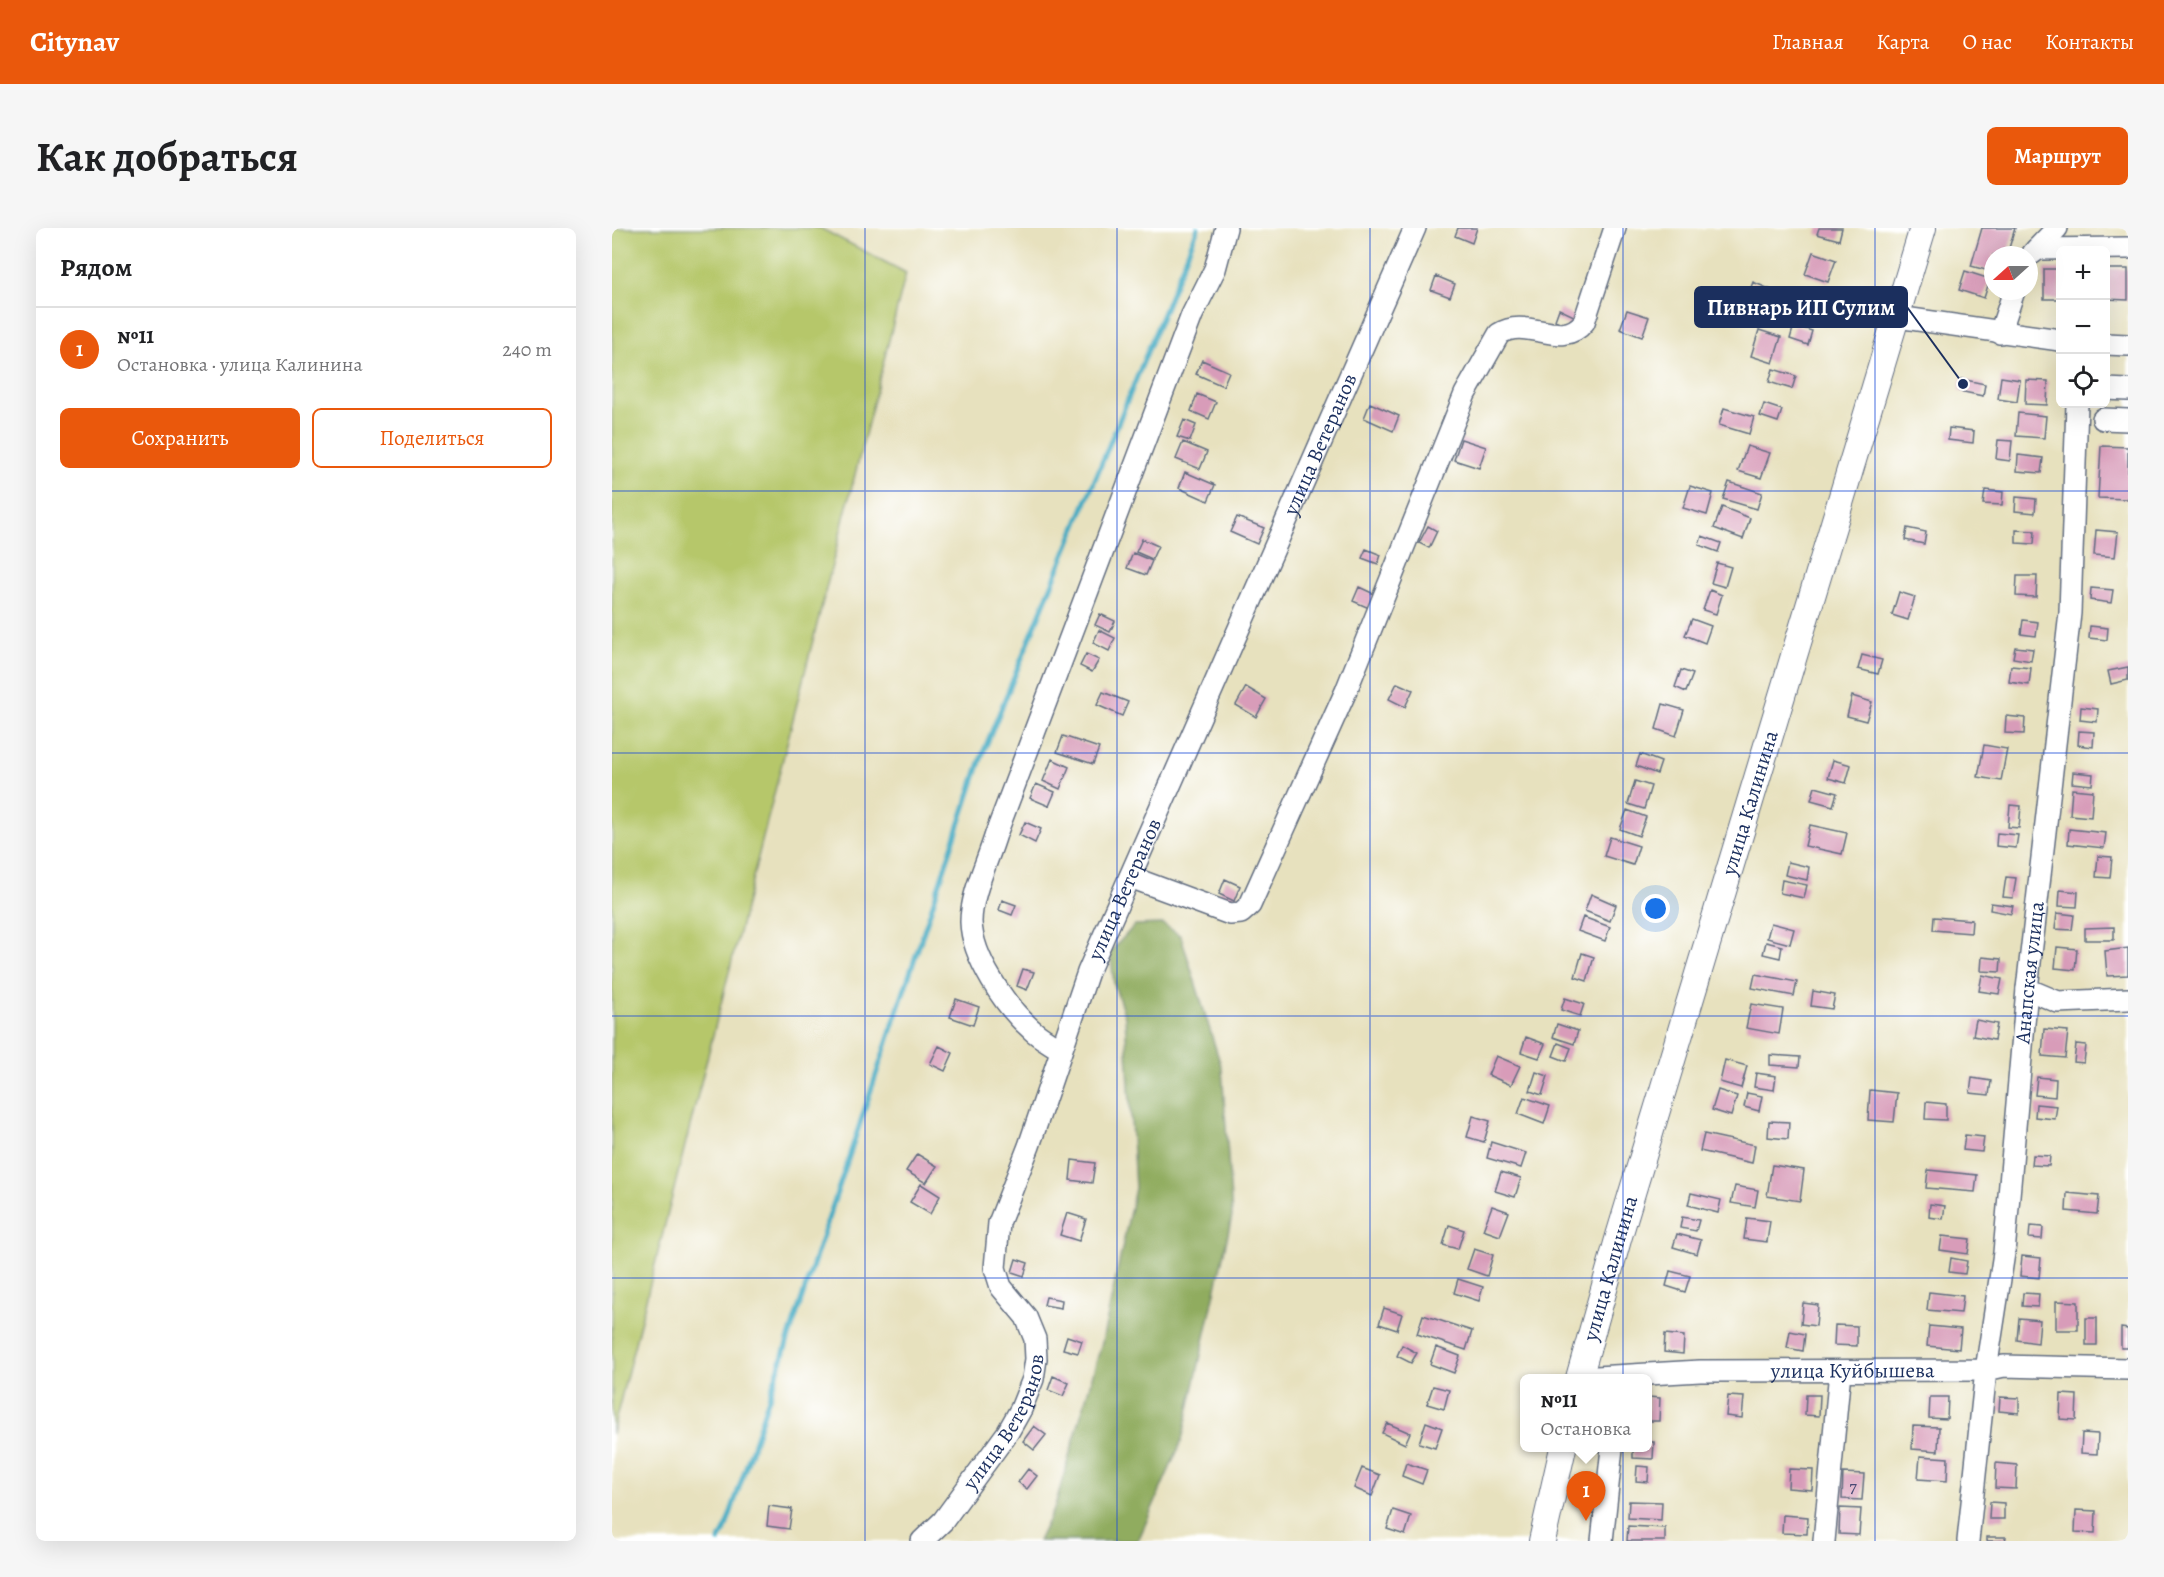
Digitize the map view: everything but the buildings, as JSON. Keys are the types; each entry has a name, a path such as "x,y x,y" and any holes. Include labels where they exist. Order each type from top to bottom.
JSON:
{"main road":[{"name":"улица Калинина","path":"1580,1374 1619,1236 1923,228"},
{"path":"1542,1541 1562,1452"}],"street":[{"path":"1061,1050 1030,1029 1005,1000 981,960 974,943 971,921 996,834 1179,348 1215,269 1226,228"},
{"name":"улица Ветеранов","path":"922,1541 943,1521 1008,1432 1021,1409 1033,1379 1036,1359 1035,1339 1026,1317 1001,1287 995,1268 999,1223 1029,1146 1088,972 1414,228"},
{"path":"1130,877 1230,915 1241,913 1250,905 1346,691 1465,394 1499,334 1508,327 1519,326 1558,334 1577,330 1584,322 1615,228"},
{"path":"2038,248 2057,228"},
{"path":"2038,253 2128,248"},
{"path":"2000,333 2011,300"},
{"path":"1897,317 2056,339"},
{"path":"2110,344 2128,345"},
{"path":"2110,388 2128,390"},
{"name":"Анапская улица","path":"1968,1541 1986,1370 2004,1253 2027,989 2070,613 2077,408"},
{"path":"2103,419 2128,420"},
{"path":"2027,989 2058,1002 2128,999"},
{"name":"улица Куйбышева","path":"1652,1375 1700,1371 1986,1370 2004,1366 2128,1369"},
{"path":"1824,1541 1840,1371"},
{"path":"1602,1541 1612,1452"}],"green space":[{"path":"612,228 820,228 906,273 612,1434"},
{"path":"1163,924 1181,936 1222,1069 1232,1216 1182,1440 1138,1541 1038,1541 1055,1506 1102,1342 1135,1188 1125,1017 1114,984 1110,952 1135,925"}],"waterway":[{"path":"719,1541 725,1530 983,753 1198,228"}],"place":[{"name":"Пивнарь ИП Сулим","path":"1963,384"},
{"name":"№11","path":"1586,1521"}]}
